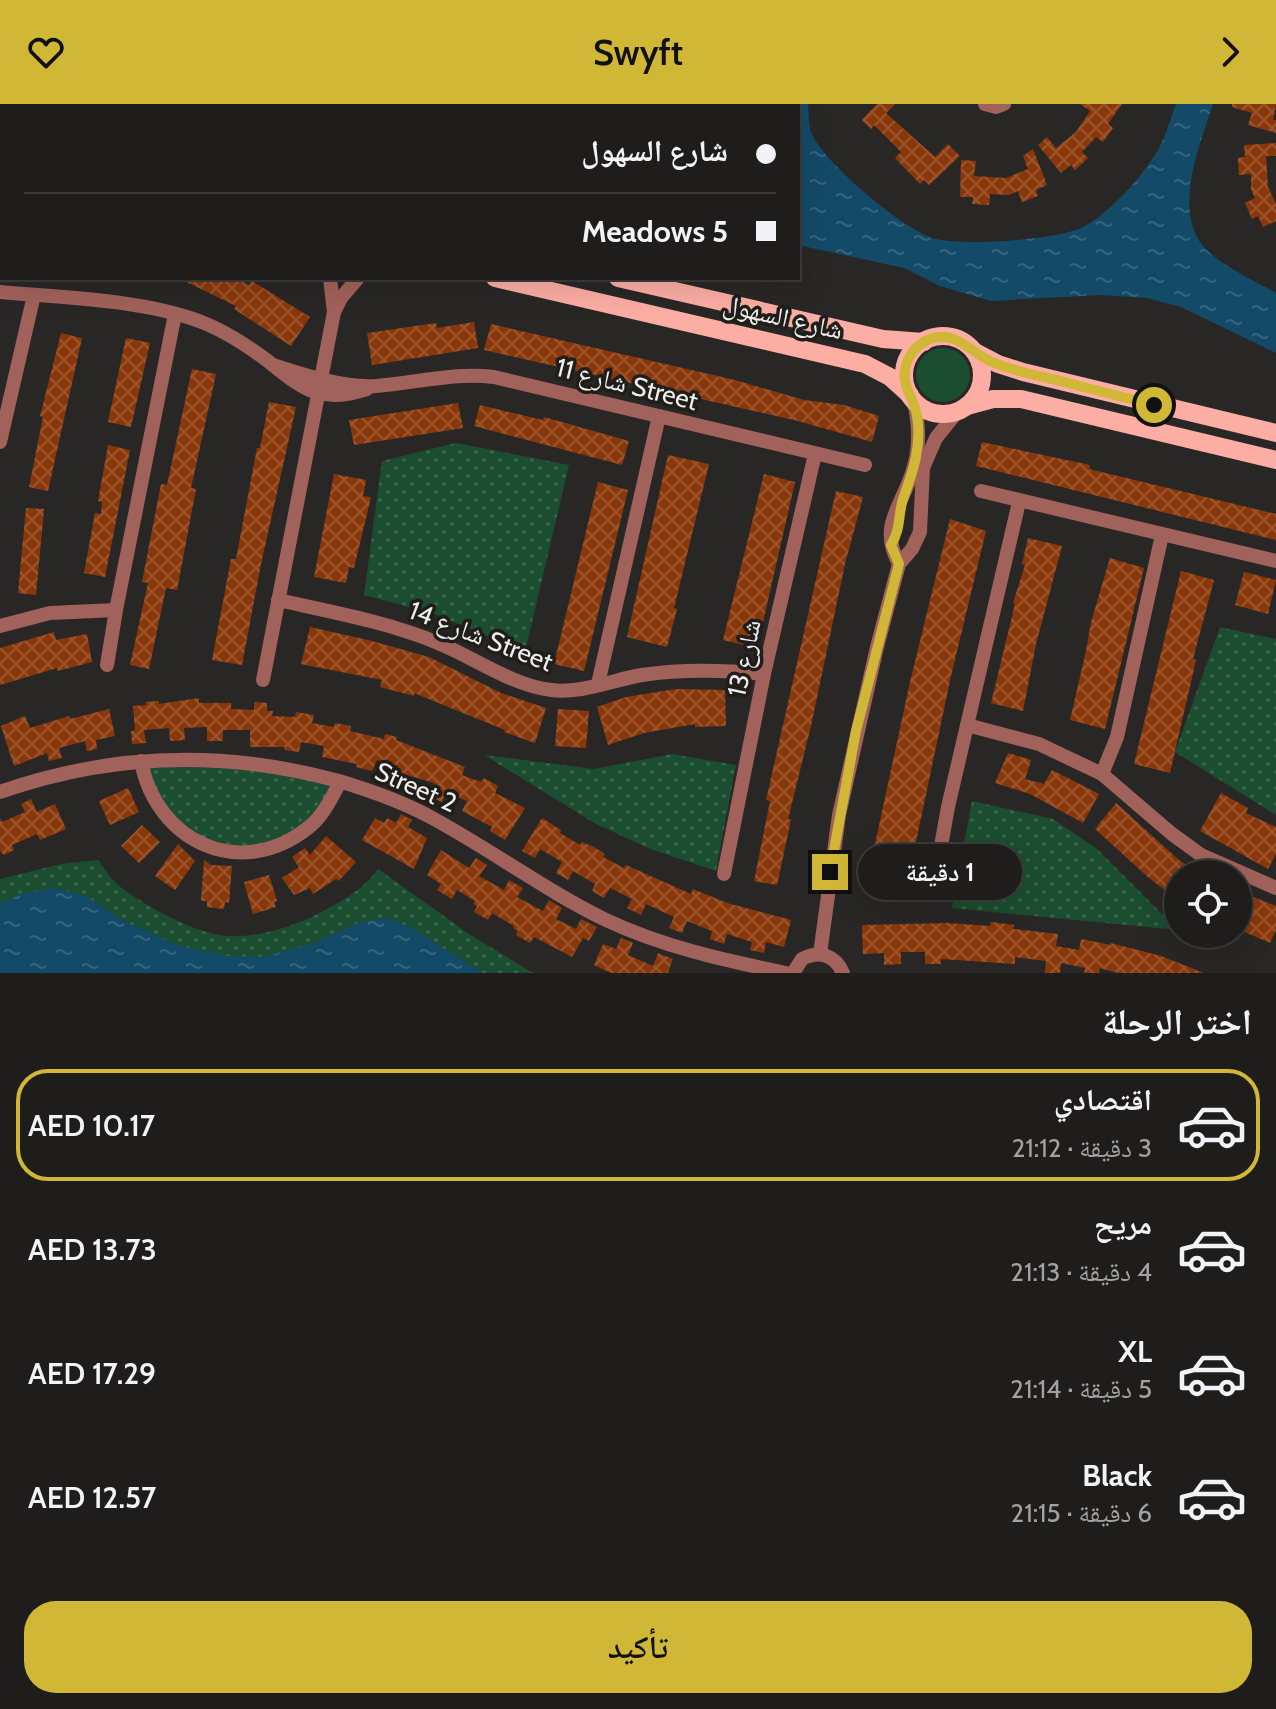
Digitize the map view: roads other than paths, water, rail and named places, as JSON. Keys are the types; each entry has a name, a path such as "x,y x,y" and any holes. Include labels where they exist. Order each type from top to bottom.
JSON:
{"main road":[{"name":"شارع السهول","path":"504,280 855,361 890,377 912,398"},
{"name":"شارع السهول","path":"627,280 883,339 924,342"},
{"path":"1276,433 1023,372 998,364 967,344 946,336 924,342 914,349 904,372 912,398 934,413 962,409 993,399 1021,399 1276,460"},
{"path":"962,409 981,386 982,375 975,352"}],"street":[{"path":"985,104 996,107 1004,104"},
{"path":"321,280 334,306"},
{"path":"263,680 323,378 334,306 330,280"},
{"path":"334,306 356,280"},
{"path":"0,292 109,303 175,314 223,332 299,386 320,394"},
{"path":"0,442 34,295"},
{"path":"107,665 175,314"},
{"name":"شارع 11 Street","path":"273,365 323,378 375,386"},
{"name":"شارع 11 Street","path":"320,394 342,395 375,386 450,375 479,375 865,465"},
{"path":"899,564 891,545 915,467 918,418 912,398"},
{"path":"820,954 839,815 856,731 899,564 912,549 920,532 922,476 928,452 936,438 962,409"},
{"path":"598,684 659,416"},
{"name":"شارع 13","path":"724,874 764,674 815,454"},
{"path":"981,491 1276,561"},
{"path":"902,502 921,506"},
{"path":"933,891 948,807 1019,502"},
{"path":"1102,774 1117,737 1162,535"},
{"path":"891,545 912,549"},
{"name":"شارع 14 Street","path":"278,600 407,631 534,686 566,691 642,675 686,671 764,674"},
{"path":"0,626 50,613 116,610"},
{"path":"967,725 1039,744 1102,774 1201,855 1276,888"},
{"name":"Street 2","path":"0,792 58,774 179,758 243,761 306,772 390,797 434,818 538,884 606,920 679,948 786,973"},
{"path":"141,761 151,797 162,814 203,846 228,852 254,852 289,840 311,826 340,782"},
{"path":"793,973 802,959 820,954 834,959 843,973"}],"water":[{"path":"800,104 808,104 811,131 819,146 867,195 923,234 936,239 967,242 1046,237 1087,225 1112,206 1155,155 1176,104 1213,104 1192,176 1190,214 1194,231 1203,246 1218,259 1276,293 1276,353 1181,307 1147,298 1100,295 991,301 940,286 904,268 800,245"},
{"path":"54,888 86,896 126,922 180,946 227,956 264,957 311,944 360,922 385,918 408,926 483,973 0,973 0,903 25,893"}]}
